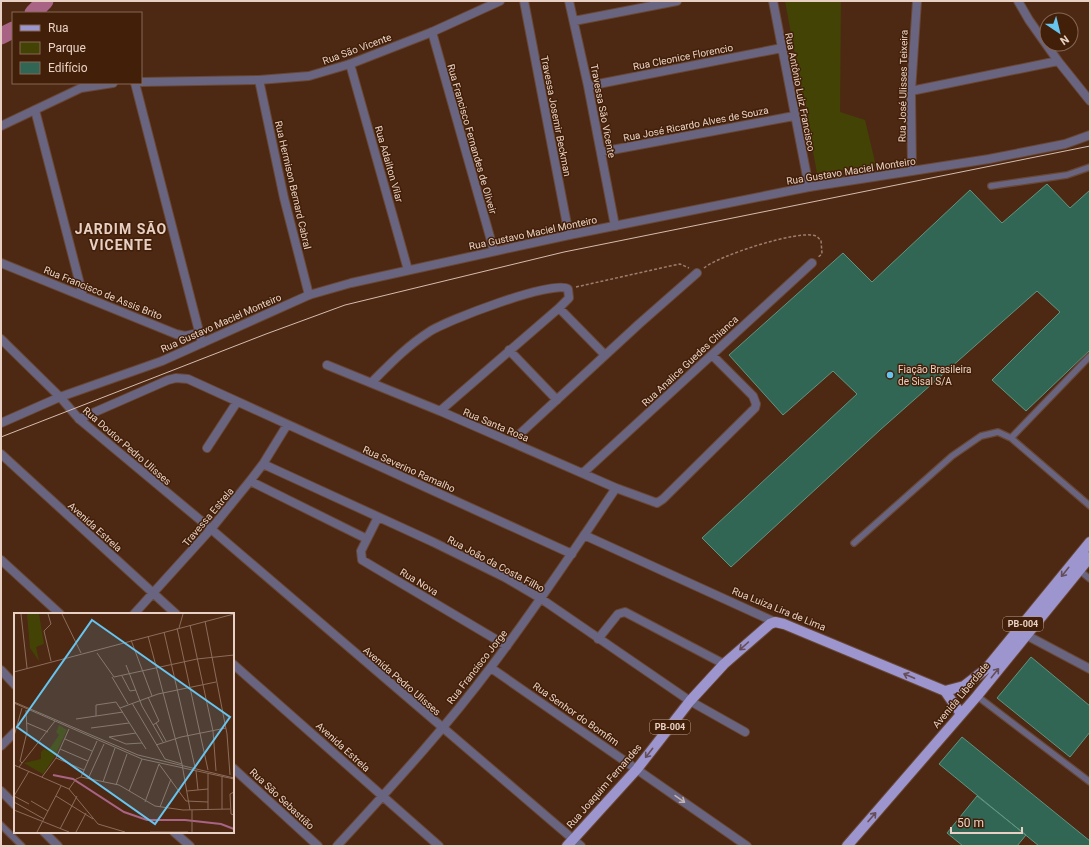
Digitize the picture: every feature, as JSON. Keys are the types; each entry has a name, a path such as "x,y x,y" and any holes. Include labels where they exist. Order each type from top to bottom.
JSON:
{"main road":[{"name":"Avenida Liberdade","path":"945,691 964,686 986,669 1090,542"},
{"name":"Avenida Liberdade","path":"846,846 977,696 1090,557"},
{"name":"Rua Joaquim Fernandes","path":"574,844 637,769 690,701 724,664 765,626 775,622"},
{"name":"Rua Luiza Lira de Lima","path":"775,622 784,624 945,691"},
{"path":"945,691 961,714"}],"street":[{"name":"Rua São Vicente","path":"142,82 259,80 309,76 350,64 432,32 500,1"},
{"name":"Travessa Josemir Beckman","path":"524,1 569,234"},
{"name":"Travessa São Vicente","path":"569,1 588,86 615,226"},
{"path":"574,21 677,1"},
{"name":"Rua Antônio Luiz Francisco","path":"773,1 794,116 809,187"},
{"name":"Rua José Ulisses Teixeira","path":"912,171 911,91 917,1"},
{"path":"1018,1 1029,20 1058,61 1090,101"},
{"name":"Rua Francisco Fernandes de Oliveir","path":"432,32 494,251"},
{"name":"Rua Cleonice Florencio","path":"588,86 782,48"},
{"path":"911,91 1058,61"},
{"name":"Rua Adailton Vilar","path":"350,64 408,270"},
{"name":"Rua Hermison Bernard Cabral","path":"259,80 284,198 309,295"},
{"path":"1,126 81,88 107,84"},
{"path":"135,84 198,333 202,343"},
{"path":"35,110 83,296"},
{"name":"Rua José Ricardo Alves de Souza","path":"601,152 794,116"},
{"name":"Rua Gustavo Maciel Monteiro","path":"1,423 60,397 156,363 309,295 408,270 569,234 809,187 912,171 1065,144 1090,135"},
{"name":"Rua Francisco de Assis Brito","path":"1,263 176,334 185,336 198,333"},
{"name":"Rua Analice Guedes Chianca","path":"583,473 812,263"},
{"path":"511,442 605,355 697,274"},
{"path":"371,383 405,350 429,332 450,320 481,308 526,295 561,286 568,289 569,298 559,308 440,411"},
{"path":"559,308 605,355"},
{"name":"Rua Doutor Pedro Ulisses","path":"1,340 60,397 79,420 211,529"},
{"path":"509,350 557,400"},
{"name":"Rua Santa Rosa","path":"327,365 440,411 616,488 657,503 709,456 755,408 756,404 753,396 712,355"},
{"name":"Rua Severino Ramalho","path":"79,420 176,378 188,379 572,554"},
{"path":"207,448 237,402"},
{"name":"Travessa Estrela","path":"135,613 154,594 211,529 250,481 263,464 287,425"},
{"name":"Avenida Estrela","path":"1,454 175,613"},
{"name":"Rua João da Costa Filho","path":"263,464 506,578 540,598 690,701 745,732"},
{"path":"250,481 367,539"},
{"name":"Rua Francisco Jorge","path":"337,846 383,796 491,668 572,554 616,488"},
{"name":"Rua Nova","path":"378,517 361,551 362,560 506,646"},
{"name":"Avenida Pedro Ulisses","path":"211,529 574,844"},
{"name":"Rua Luiza Lira de Lima","path":"584,535 775,622"},
{"path":"1,560 59,613"},
{"path":"598,639 618,614 625,612 724,664"},
{"path":"1026,635 1090,669"},
{"name":"Avenida Estrela","path":"234,665 439,846"},
{"name":"Rua Senhor do Bomfim","path":"491,668 747,846"},
{"path":"1,670 14,685"},
{"path":"1,746 14,733"},
{"name":"Rua São Sebastião","path":"234,769 318,846"},
{"path":"1,792 14,804"},
{"path":"45,833 58,846"},
{"path":"175,833 190,846"}],"lane":[{"path":"990,186 1067,175 1090,167"},
{"path":"1011,438 1090,356"},
{"path":"854,543 952,456 981,436 998,432 1011,438 1090,506"},
{"path":"1079,570 1090,579"},
{"path":"977,696 1090,782"},
{"path":"1,825 22,846"}],"path":[{"path":"568,289 680,264 688,267 697,274 711,262 733,253 770,242 804,236 816,236 821,240 822,254 812,263"}],"green space":[{"path":"785,1 841,1 840,112 865,120 876,166 817,173"}],"building":[{"name":"Fiação Brasileira de Sisal S/A","path":"1047,184 1070,208 1090,190 1090,350 1026,411 992,380 1060,312 1037,291 880,430 731,567 702,538 857,394 833,371 783,415 729,355 843,253 872,282 970,190 1002,223"},
{"path":"1031,657 1090,706 1090,732 1070,757 997,698"},
{"path":"962,737 1090,841 1090,846 1039,846 939,764"},
{"path":"977,796 1026,835 1017,846 963,846 947,833"}],"waterway":[{"path":"34,12 45,1"},
{"path":"1,36 12,30"}],"tram line":[{"path":"1,437 266,334 345,305 564,252 1090,146"}],"place":[{"name":"Fiação Brasileira de Sisal S/A","path":"890,375"}],"district":[{"name":"JARDIM SÃO VICENTE","path":"121,238"}]}
